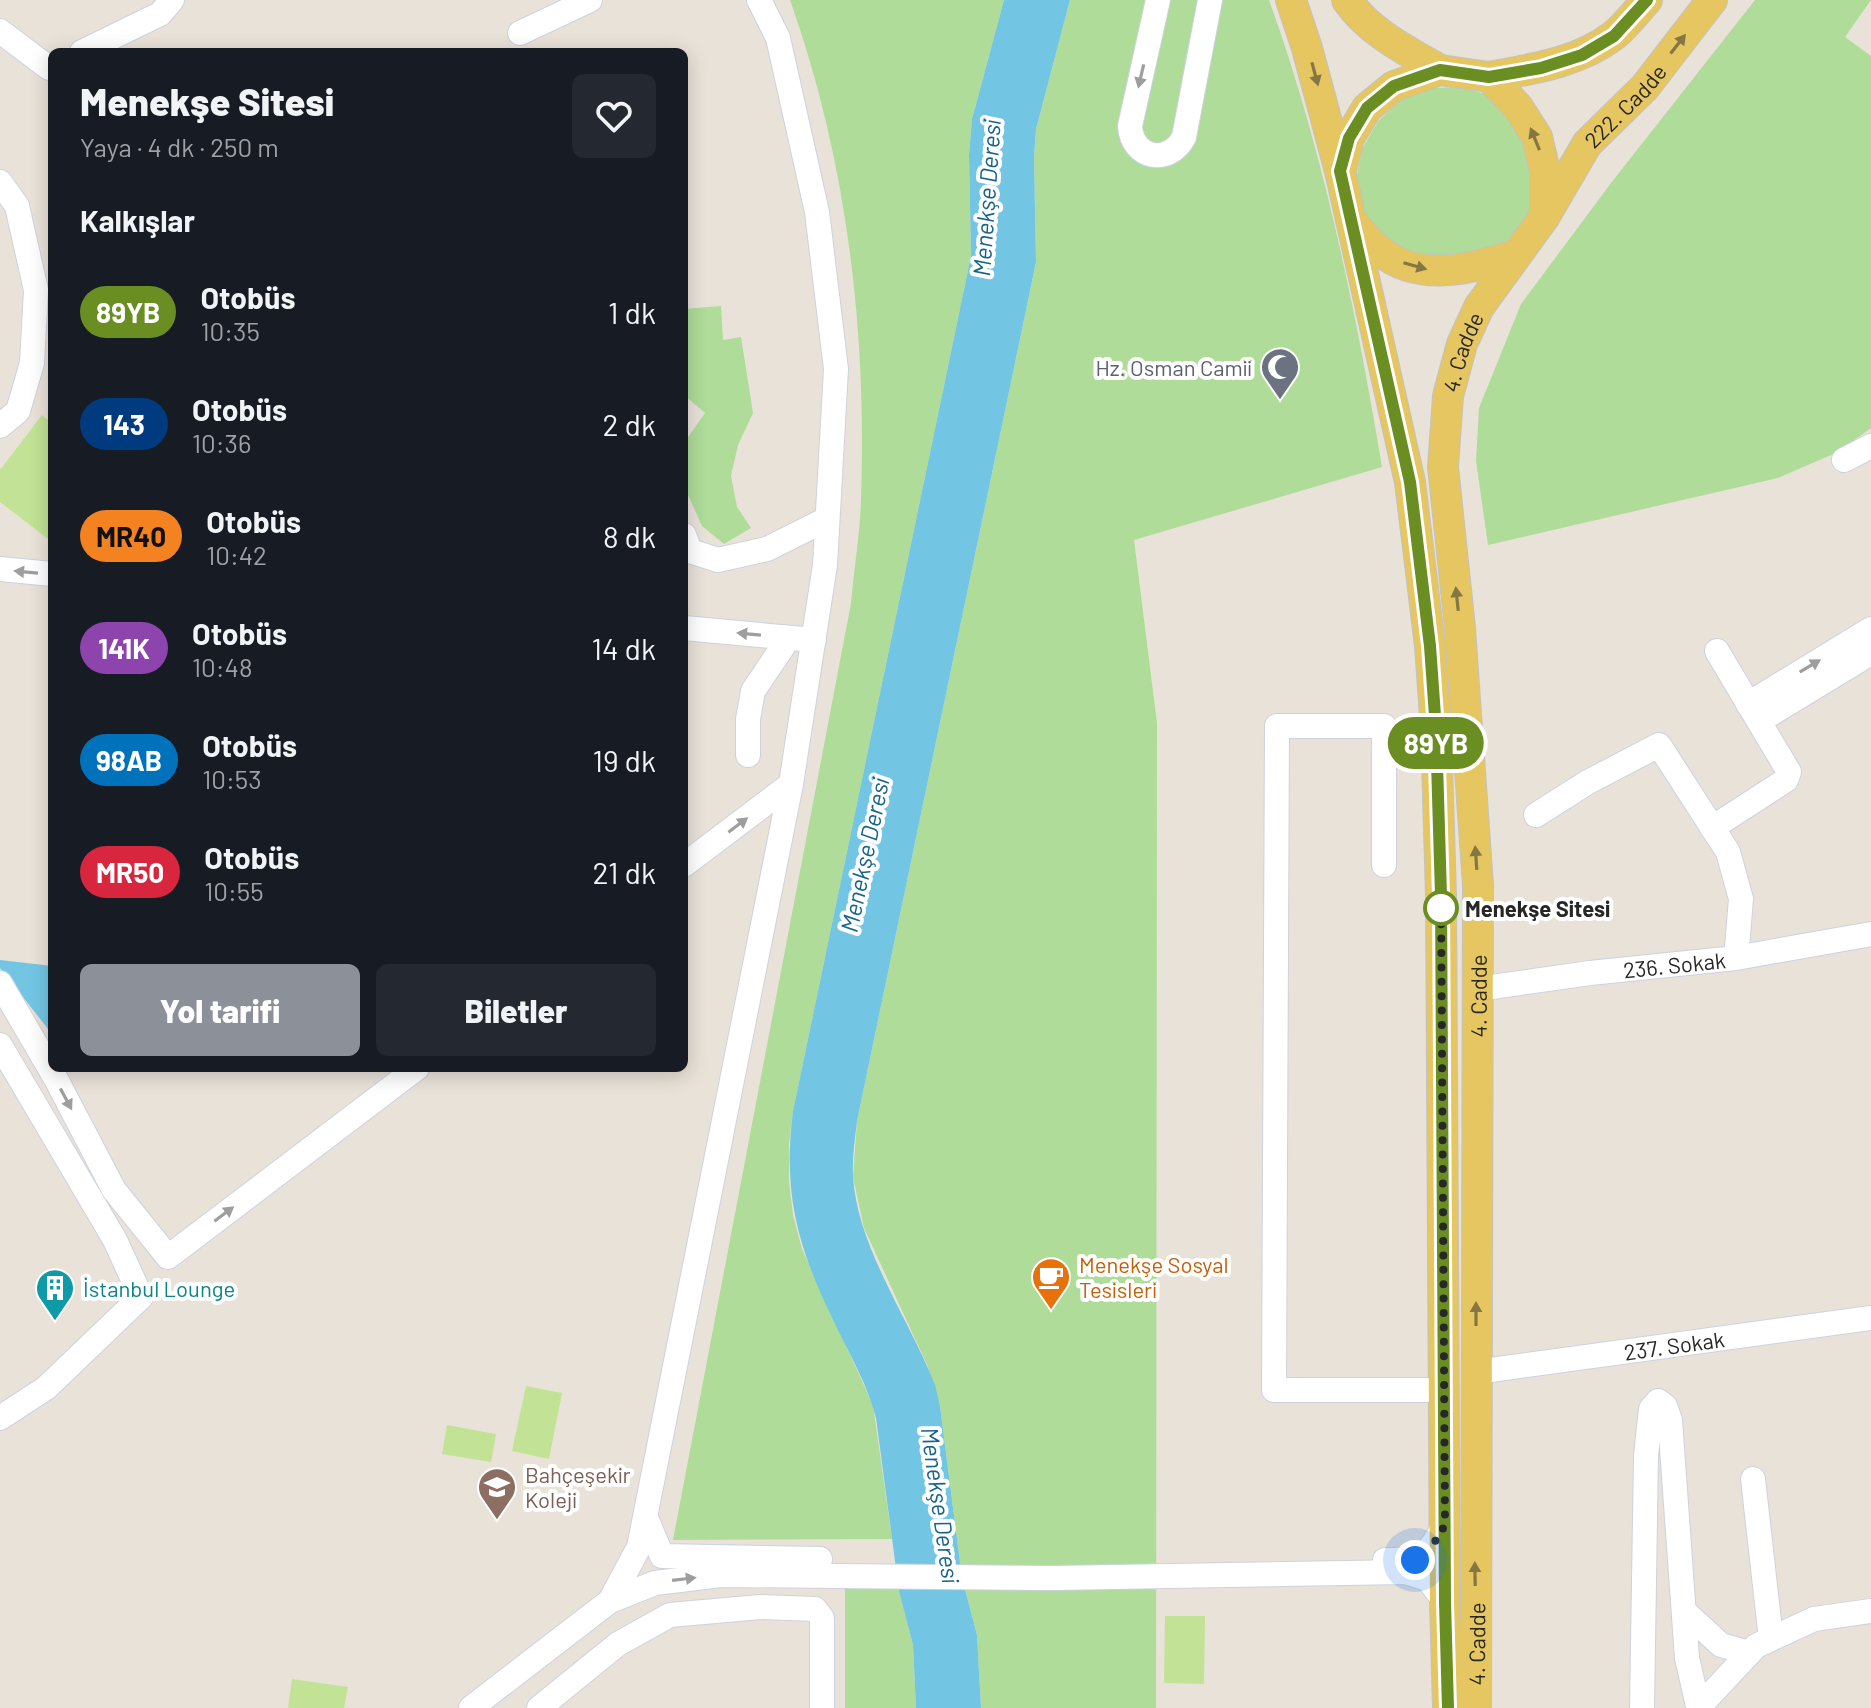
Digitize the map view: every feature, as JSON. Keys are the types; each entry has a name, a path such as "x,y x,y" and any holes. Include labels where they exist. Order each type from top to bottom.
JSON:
{"main road":[{"path":"1291,0 1312,62 1352,222 1380,252 1410,267 1443,272 1476,267 1516,255 1545,216 1545,171 1537,137 1518,107 1489,77"},
{"path":"1347,0 1359,18 1440,70 1489,77 1541,68 1582,55 1614,36 1647,0"},
{"name":"222. Cadde","path":"1545,216 1587,144 1645,87 1712,0"},
{"path":"1340,171 1349,138 1367,108 1394,86 1440,70"},
{"name":"4. Cadde","path":"1352,222 1410,482 1430,646 1436,730 1441,895 1448,1708"},
{"name":"4. Cadde","path":"1476,1708 1478,885 1460,628 1443,467 1448,396 1462,344 1479,307 1516,255"}],"street":[{"path":"90,48 160,14 172,0"},
{"path":"520,33 590,0"},
{"path":"610,1601 639,1547 646,1518 791,784 825,565 836,369 817,212 778,38 759,0"},
{"path":"1158,0 1130,126 1137,147 1148,155 1159,156 1174,151 1184,137 1210,0"},
{"path":"0,31 48,67"},
{"path":"0,182 17,206 36,290 32,363 18,411 0,426"},
{"path":"1844,460 1871,446"},
{"path":"688,546 690,551 718,560 767,549 827,519"},
{"path":"0,569 48,574"},
{"path":"688,628 814,640"},
{"path":"1754,712 1871,629"},
{"path":"748,755 748,719 753,691 784,645 783,637"},
{"path":"1712,828 1786,780 1789,772 1717,651"},
{"path":"1754,712 1871,653"},
{"path":"1384,865 1384,726 1277,726 1274,1390 1445,1390"},
{"path":"1536,815 1588,782 1659,745 1728,852 1741,899 1736,958"},
{"path":"688,862 791,784"},
{"name":"236. Sokak","path":"1478,989 1590,973 1736,958 1871,934"},
{"path":"0,983 48,1065"},
{"path":"0,1045 115,1240 141,1297 46,1388 0,1418"},
{"path":"52,1072 114,1190 168,1257 412,1072"},
{"name":"237. Sokak","path":"1476,1372 1871,1318"},
{"path":"1642,1708 1646,1455 1651,1409 1658,1401 1665,1406 1670,1420 1687,1658 1698,1707"},
{"path":"1753,1479 1771,1639"},
{"path":"646,1518 662,1556"},
{"path":"997,1570 1415,1560 1429,1551 1445,1525"},
{"path":"626,1572 662,1556 877,1568 1405,1572 1428,1579 1445,1602"},
{"path":"471,1708 610,1601 655,1583 721,1575 877,1568"},
{"path":"539,1708 618,1644 670,1615 760,1607 815,1609 822,1618 822,1708"},
{"path":"1684,1611 1721,1645 1749,1653"},
{"path":"1698,1707 1756,1646 1814,1619 1871,1611"}],"green space":[{"path":"790,0 1004,0 972,119 969,155 971,256 793,1111 789,1144 793,1215 802,1249 873,1405 892,1539 673,1540 851,603 861,500 860,373 849,247 826,122"},
{"path":"1070,0 1269,0 1322,172 1361,349 1382,467 1134,540 1157,723 1156,1708 981,1708 977,1635 962,1578 940,1406 928,1367 864,1228 853,1177 857,1121 1036,262 1036,129"},
{"path":"1755,0 1871,0 1845,37 1871,56 1871,428 1838,452 1778,478 1488,545 1476,461 1479,408 1521,304 1611,183"},
{"path":"1461,87 1489,95 1532,135 1534,220 1493,261 1403,260 1362,212 1356,180 1362,149 1378,121 1402,99 1432,88"},
{"path":"721,306 723,340 741,337 753,413 738,445 731,476 737,507 751,528 724,544 702,526 688,495 688,437 705,413 688,398 688,309"},
{"path":"42,415 48,420 48,539 0,502 0,470"},
{"path":"526,1386 562,1393 549,1459 512,1451"},
{"path":"447,1425 496,1434 491,1462 442,1454"},
{"path":"845,1585 898,1586 913,1645 916,1708 845,1708"},
{"path":"1165,1616 1205,1616 1204,1684 1164,1683"},
{"path":"292,1679 348,1687 344,1708 288,1708"}],"water":[{"name":"Menekşe Deresi","path":"1004,0 1070,0 1036,129 1036,262 857,1121 853,1163 857,1204 864,1230 935,1385 962,1578 977,1635 981,1708 916,1708 913,1645 899,1591 876,1418 864,1383 803,1248 792,1197 790,1142 793,1111 971,256 969,155 972,119"},
{"path":"0,960 48,966 48,1029 0,968"}],"bus line":[{"name":"89YB","path":"1448,1708 1441,895 1436,730 1430,646 1410,482 1340,171 1349,138 1367,108 1394,86 1440,70 1489,77 1541,68 1582,55 1614,36 1647,0"}],"place":[{"name":"Hz. Osman Camii","path":"1280,401"},
{"name":"Menekşe Sitesi","path":"1441,908"},
{"name":"Menekşe Sosyal Tesisleri","path":"1051,1311"},
{"name":"İstanbul Lounge","path":"55,1322"},
{"name":"Bahçeşekir Koleji","path":"497,1521"}],"route":[{"path":"1415,1560 1429,1551 1445,1525 1441,895 1441,908"}]}
